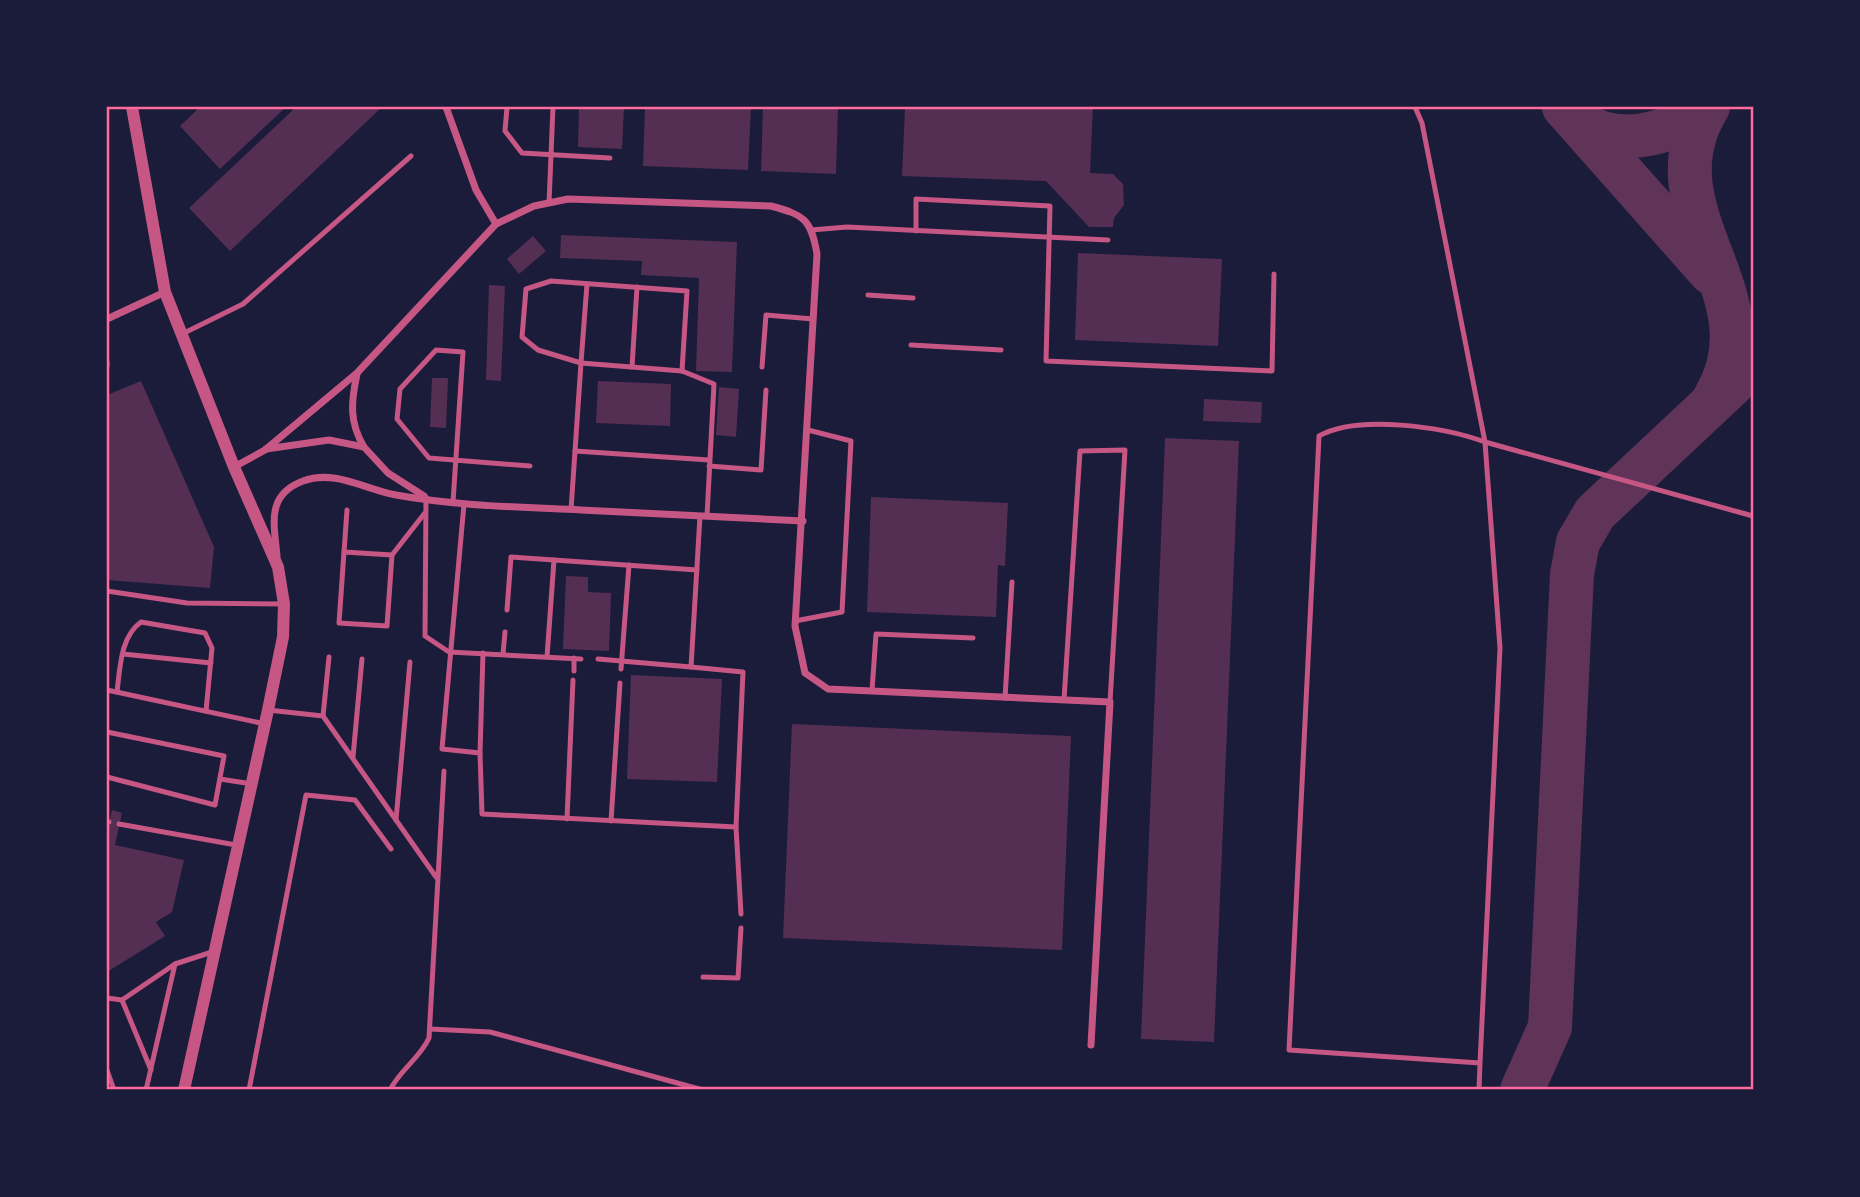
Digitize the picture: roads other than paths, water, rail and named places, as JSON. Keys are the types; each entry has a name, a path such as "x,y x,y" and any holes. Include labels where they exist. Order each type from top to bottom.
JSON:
{"street":[{"path":"132,107 149,215 165,292 234,467 278,567"},
{"path":"446,107 452,131 476,190 496,224"},
{"path":"234,467 265,450 357,373 496,224 534,206 568,199 771,206 796,213 807,220 817,254 795,621 805,673 828,689 1110,702 1091,1045"},
{"path":"107,318 165,292"},
{"path":"357,373 351,415 355,432 364,447 388,473 426,497"},
{"path":"265,450 329,440 364,447"},
{"path":"184,1090 217,951 283,637 284,604 274,517 278,499 285,490 305,480 342,479 395,495 464,504 803,521"}],"lane":[{"path":"507,107 505,131 522,153 610,158"},
{"path":"548,203 553,107"},
{"path":"1415,107 1422,123 1485,442 1500,648 1479,1090"},
{"path":"182,334 243,304 411,156"},
{"path":"916,230 916,200 1050,206 1046,361 1272,371 1274,274"},
{"path":"811,230 831,227 1108,240"},
{"path":"682,371 687,291 551,281 526,289 522,337 538,350 581,363 682,371 714,384 691,667"},
{"path":"571,510 587,284"},
{"path":"632,367 637,287"},
{"path":"868,295 913,298"},
{"path":"762,367 766,315 813,319"},
{"path":"911,345 1001,350"},
{"path":"453,502 456,461 463,352 436,350 400,389 397,419 429,458 456,461 530,466"},
{"path":"575,451 761,470 766,390"},
{"path":"1480,1063 1289,1050 1319,436 1334,427 1355,425 1441,428 1753,516"},
{"path":"795,621 842,612 851,441 808,430"},
{"path":"1064,700 1080,450 1125,450 1110,702"},
{"path":"426,497 425,636 449,652 578,658 574,671"},
{"path":"464,504 442,749 480,753"},
{"path":"347,510 339,623 387,626 392,555 425,513"},
{"path":"344,552 392,555"},
{"path":"507,610 511,557 697,570"},
{"path":"547,657 554,560"},
{"path":"621,670 629,565"},
{"path":"1005,698 1012,582"},
{"path":"107,591 187,603 284,604"},
{"path":"117,692 130,630 141,622 205,633 212,648 206,711"},
{"path":"503,654 505,632"},
{"path":"872,691 876,634 973,638"},
{"path":"483,653 480,753 482,814 736,827"},
{"path":"123,654 211,663"},
{"path":"329,657 323,716 436,877"},
{"path":"353,758 362,659"},
{"path":"598,659 743,672 736,827 741,914"},
{"path":"396,820 410,662"},
{"path":"567,819 573,680"},
{"path":"611,821 620,683"},
{"path":"107,690 265,724"},
{"path":"268,710 323,716"},
{"path":"107,732 224,756 215,805 107,777"},
{"path":"390,1090 424,1051 430,1029 436,877 444,771"},
{"path":"220,779 252,784"},
{"path":"249,1090 306,795 355,800 391,849"},
{"path":"119,824 239,846"},
{"path":"703,977 738,978 741,929"},
{"path":"107,998 122,1000 175,964 217,951"},
{"path":"146,1090 175,964"},
{"path":"122,1000 151,1070"},
{"path":"430,1029 490,1032 703,1090"},
{"path":"107,1070 114,1090"}]}
